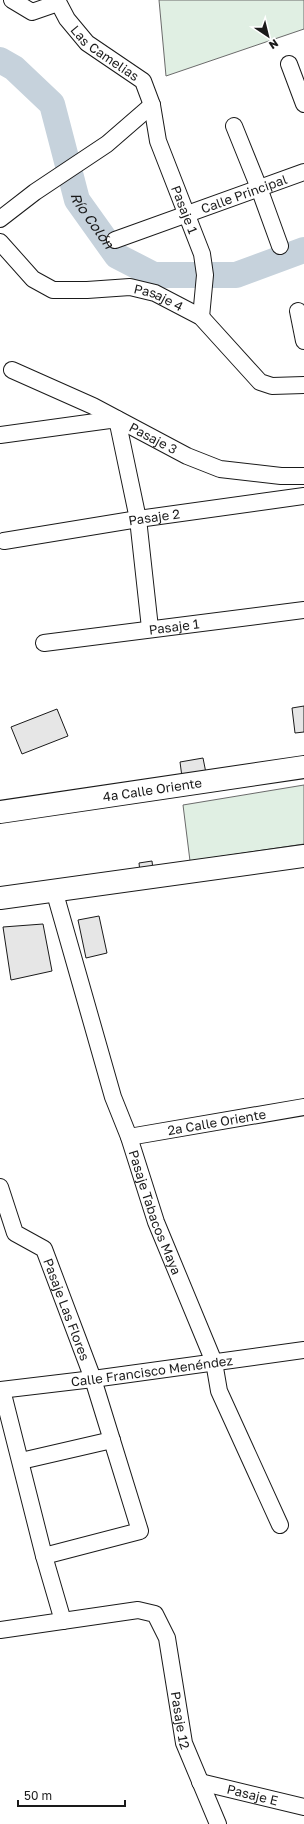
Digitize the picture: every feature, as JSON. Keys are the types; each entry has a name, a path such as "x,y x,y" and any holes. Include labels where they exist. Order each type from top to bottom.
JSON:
{"highway":[{"name":"4a Calle Oriente","path":"0,812 304,767"},
{"path":"0,898 304,856"}],"street":[{"path":"12,0 32,12 58,2"},
{"name":"Las Camelias","path":"58,2 67,19 87,43 143,81 152,105"},
{"path":"289,64 304,104"},
{"path":"0,219 35,192 107,144 152,105"},
{"name":"Pasaje 1","path":"152,105 158,140 202,254 205,275 201,317"},
{"path":"234,126 280,246"},
{"name":"Calle Principal","path":"115,240 186,213 304,172"},
{"name":"Pasaje 4","path":"0,242 33,279 53,290 87,290 130,287 156,293 201,317 260,382 272,386 304,385"},
{"path":"298,310 304,341"},
{"name":"Pasaje 3","path":"12,370 93,406 187,456 220,469 281,476 304,476"},
{"path":"0,435 117,420 138,519 150,628"},
{"name":"Pasaje 2","path":"4,541 138,519 304,496"},
{"name":"Pasaje 1","path":"44,644 150,628 304,610"},
{"name":"Pasaje Tabacos Maya","path":"54,890 113,1097 129,1137 156,1222 214,1362 219,1391 280,1525"},
{"name":"2a Calle Oriente","path":"129,1137 304,1107"},
{"name":"Pasaje Las Flores","path":"0,1187 15,1233 44,1249 93,1379 140,1531 44,1556"},
{"name":"Calle Francisco Menéndez","path":"1,1390 304,1350"},
{"path":"0,1630 63,1621 44,1556 21,1461 1,1390"},
{"path":"21,1461 112,1440"},
{"name":"Pasaje 12","path":"63,1621 138,1610 155,1614 167,1638 184,1743 218,1824"},
{"name":"Pasaje E","path":"200,1782 304,1807"}],"green space":[{"path":"159,0 304,0 304,29 166,76"},
{"path":"304,785 304,844 190,861 183,805"}],"building":[{"path":"304,706 304,732 295,733 292,708"},
{"path":"57,709 68,736 22,754 11,727"},
{"path":"203,758 206,773 182,777 180,762"},
{"path":"152,861 153,870 140,872 139,863"},
{"path":"99,916 107,953 86,958 78,920"},
{"path":"43,924 52,971 11,980 3,927"}],"waterway":[{"name":"Río Colón","path":"0,60 14,68 52,104 77,200 117,256 154,275 236,275 304,250"}]}
